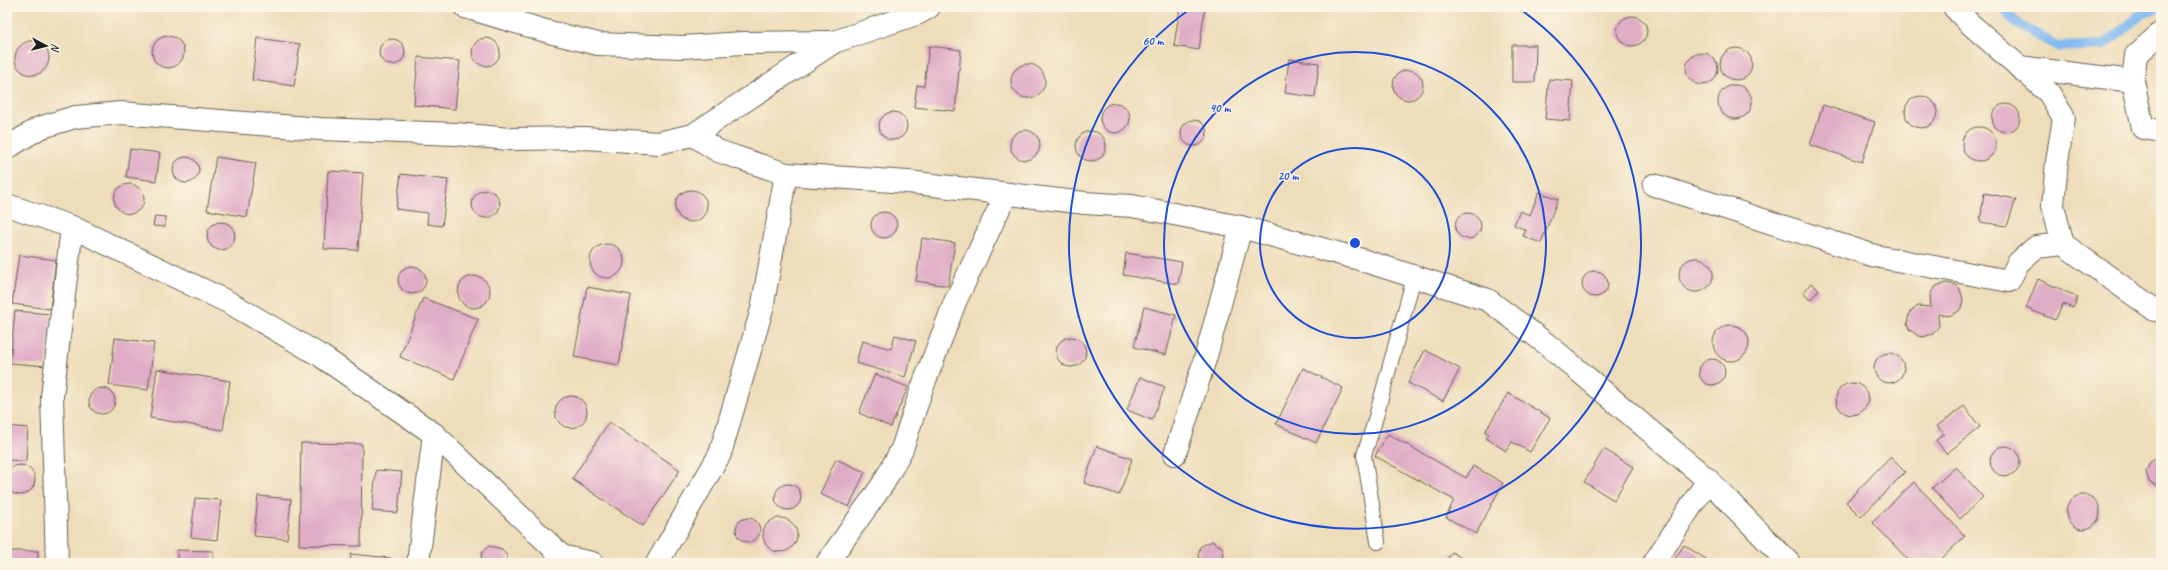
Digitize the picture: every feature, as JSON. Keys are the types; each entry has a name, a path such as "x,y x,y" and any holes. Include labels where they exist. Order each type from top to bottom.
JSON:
{"street":[{"path":"465,7 549,32 598,44 683,47 742,43 834,42"},
{"path":"1954,7 2049,93 2064,118 2057,161 2053,206 2063,244 2155,310 2161,311"},
{"path":"7,148 39,128 75,116 121,113 320,129 456,134 510,139 584,138 658,143 693,135 834,42 922,9"},
{"path":"2161,33 2136,55 2133,81 2143,128 2161,132"},
{"path":"2019,67 2133,81"},
{"path":"693,135 718,151 786,174 908,182 1006,194 1132,206 1241,227 1359,259 1488,300 1548,345 1708,480 1789,563"},
{"path":"657,563 720,454 762,309 786,174"},
{"path":"1654,185 1875,256 2009,281 2018,263 2036,247 2063,244"},
{"path":"827,563 883,484 902,449 955,302 1006,194"},
{"path":"7,205 72,227 230,302 321,356 434,434 567,560 592,563"},
{"path":"56,563 52,397 72,227"},
{"path":"1175,454 1206,356 1241,227"},
{"path":"418,563 434,434"},
{"path":"1654,563 1708,480"}],"lane":[{"path":"1378,542 1364,455 1374,424 1414,277"}],"building":[{"path":"1180,7 1205,8 1199,50 1174,46"},
{"path":"1632,16 1643,20 1647,31 1643,42 1632,46 1621,42 1617,31 1621,20"},
{"path":"165,36 171,36 180,40 184,52 180,64 171,68 165,68 156,64 152,55 152,49 156,40"},
{"path":"257,38 300,44 294,86 252,80"},
{"path":"486,38 496,42 500,52 496,62 486,66 476,62 472,52 476,42"},
{"path":"392,39 401,43 405,52 401,61 392,65 383,61 379,52 383,43"},
{"path":"32,41 44,46 49,58 44,70 32,75 20,70 15,58 20,46"},
{"path":"1512,45 1536,45 1535,82 1512,82"},
{"path":"929,46 961,50 955,111 914,107 917,85 924,86"},
{"path":"1733,48 1739,48 1748,52 1752,64 1748,76 1739,80 1733,80 1724,76 1720,67 1720,61 1724,52"},
{"path":"1699,53 1705,53 1715,60 1718,69 1717,75 1711,82 1705,85 1699,85 1689,78 1686,72 1686,66 1693,56"},
{"path":"418,57 460,61 455,109 414,105"},
{"path":"1289,59 1319,63 1315,97 1285,93"},
{"path":"1025,64 1031,64 1035,65 1042,71 1045,81 1044,88 1038,95 1031,98 1025,98 1021,97 1014,91 1011,84 1011,78 1012,74 1018,67"},
{"path":"1408,70 1414,71 1422,79 1422,91 1414,99 1408,100 1402,99 1394,91 1393,85 1394,79 1402,71"},
{"path":"1549,79 1573,81 1570,121 1545,119"},
{"path":"1735,85 1747,90 1752,102 1747,114 1735,119 1723,114 1718,102 1723,90"},
{"path":"1918,96 1924,96 1934,103 1937,112 1936,118 1930,125 1924,128 1918,128 1908,121 1905,115 1905,109 1912,99"},
{"path":"1115,103 1126,107 1130,118 1126,129 1115,133 1104,129 1100,118 1104,107"},
{"path":"2006,104 2016,108 2020,118 2016,128 2006,132 1996,128 1992,118 1996,108"},
{"path":"1823,105 1875,122 1862,162 1810,145"},
{"path":"893,112 903,116 907,126 903,136 893,140 883,136 879,126 883,116"},
{"path":"1194,120 1203,124 1207,133 1203,142 1194,146 1185,142 1181,133 1185,124"},
{"path":"1979,127 1991,132 1996,144 1991,156 1979,161 1967,156 1962,144 1967,132"},
{"path":"1025,130 1036,134 1040,145 1036,156 1025,160 1014,156 1010,145 1014,134"},
{"path":"1091,131 1101,136 1106,146 1101,156 1091,161 1081,156 1076,146 1081,136"},
{"path":"130,149 160,153 156,181 126,177"},
{"path":"186,157 195,161 199,170 195,179 186,183 177,179 173,170 177,161"},
{"path":"216,157 256,163 247,217 207,210"},
{"path":"328,171 363,173 358,250 324,249"},
{"path":"401,174 448,180 442,226 427,224 428,213 396,209"},
{"path":"129,184 135,185 143,193 143,205 135,213 129,214 123,213 115,205 114,199 115,193 123,185"},
{"path":"486,190 496,194 500,204 496,214 486,218 476,214 472,204 476,194"},
{"path":"688,190 694,190 704,197 707,206 706,212 700,219 694,222 688,222 678,215 675,209 675,203 682,193"},
{"path":"1539,192 1558,199 1541,243 1523,236 1526,230 1514,225 1520,211 1530,215"},
{"path":"1984,193 2016,199 2007,226 1980,222"},
{"path":"884,212 893,216 897,225 893,234 884,238 875,234 871,225 875,216"},
{"path":"1468,213 1477,217 1481,226 1477,235 1468,239 1459,235 1455,226 1459,217"},
{"path":"155,216 166,217 165,227 153,226"},
{"path":"221,222 231,226 235,236 231,246 221,250 211,246 207,236 211,226"},
{"path":"922,238 955,243 948,286 916,281"},
{"path":"607,244 619,249 624,261 619,273 607,278 595,273 590,261 595,249"},
{"path":"1126,253 1182,262 1178,284 1123,275"},
{"path":"19,255 56,260 50,309 12,304"},
{"path":"1699,258 1708,263 1712,268 1712,282 1708,287 1703,291 1693,292 1689,291 1680,282 1679,272 1680,268 1689,259"},
{"path":"412,266 422,270 426,280 422,290 412,294 402,290 398,280 402,270"},
{"path":"1595,271 1604,275 1608,284 1604,293 1595,297 1586,293 1582,284 1586,275"},
{"path":"471,276 477,276 487,283 490,292 489,298 483,305 477,308 471,308 461,301 458,295 458,289 465,279"},
{"path":"2038,279 2078,297 2073,308 2063,304 2055,320 2026,308"},
{"path":"1811,283 1819,290 1810,300 1803,293"},
{"path":"1946,283 1956,285 1960,289 1963,300 1962,306 1959,311 1949,316 1938,314 1939,326 1933,334 1923,337 1918,336 1909,329 1907,324 1909,313 1918,306 1931,307 1930,296 1932,291 1936,286"},
{"path":"587,287 631,295 619,365 574,357"},
{"path":"423,298 478,319 454,379 400,357"},
{"path":"1144,307 1176,315 1166,355 1134,347"},
{"path":"15,311 51,314 46,366 10,363"},
{"path":"1734,325 1744,330 1748,336 1748,350 1744,356 1738,360 1728,361 1718,356 1714,350 1713,340 1718,330 1724,326"},
{"path":"895,335 916,341 905,377 856,363 862,341 891,349"},
{"path":"1071,337 1081,342 1086,352 1081,362 1071,367 1061,362 1056,352 1061,342"},
{"path":"115,338 154,343 148,390 109,385"},
{"path":"1425,350 1460,369 1443,401 1408,383"},
{"path":"1889,353 1899,358 1904,368 1899,378 1889,383 1879,378 1874,368 1879,358"},
{"path":"1712,359 1721,363 1725,372 1721,381 1712,385 1703,381 1699,372 1703,363"},
{"path":"1303,368 1343,388 1316,443 1276,424"},
{"path":"157,369 230,381 223,430 150,418"},
{"path":"875,374 908,387 891,427 859,413"},
{"path":"1140,377 1165,387 1152,420 1127,410"},
{"path":"1849,383 1855,383 1865,390 1868,399 1867,405 1861,412 1855,415 1849,415 1839,408 1836,402 1836,396 1843,386"},
{"path":"102,388 111,392 115,401 111,410 102,414 93,410 89,401 93,392"},
{"path":"1508,393 1550,418 1530,452 1512,442 1506,451 1486,438 1489,434 1485,432"},
{"path":"571,396 580,399 584,403 587,412 584,421 580,425 571,428 562,425 558,421 555,412 558,403 562,399"},
{"path":"1964,406 1980,427 1946,454 1936,440 1944,434 1937,426"},
{"path":"609,422 680,470 643,526 572,479"},
{"path":"7,426 28,428 26,461 7,460"},
{"path":"1388,434 1466,478 1473,466 1503,483 1476,534 1446,517 1454,500 1375,456"},
{"path":"301,443 362,444 361,546 299,545"},
{"path":"1097,446 1132,459 1119,495 1084,483"},
{"path":"2005,446 2016,450 2020,461 2016,472 2005,476 1994,472 1990,461 1994,450"},
{"path":"1604,449 1633,467 1614,500 1584,482"},
{"path":"2161,456 2161,487 2149,482 2146,472 2150,462"},
{"path":"1890,457 1905,472 1861,517 1846,502"},
{"path":"836,459 865,472 849,507 820,494"},
{"path":"20,465 26,466 34,474 34,486 26,494 20,495 14,494 6,486 5,480 6,474 14,466"},
{"path":"1956,467 1983,497 1960,519 1932,488"},
{"path":"376,470 402,472 398,513 372,511"},
{"path":"1914,482 1965,536 1937,563 1911,563 1872,522"},
{"path":"788,484 797,488 801,497 797,506 788,510 779,506 775,497 779,488"},
{"path":"2083,495 2095,500 2100,512 2095,524 2083,529 2071,524 2066,512 2071,500"},
{"path":"258,496 291,499 287,539 254,536"},
{"path":"195,498 221,500 217,540 191,537"},
{"path":"743,518 753,518 760,525 760,535 753,542 743,542 736,535 736,525"},
{"path":"780,518 792,523 797,535 792,547 780,552 768,547 763,535 768,523"},
{"path":"1212,541 1223,548 1224,560 1222,563 1201,563 1198,556 1200,547"},
{"path":"1684,545 1712,563 1672,563"},
{"path":"489,546 502,549 507,556 507,563 481,563 482,552"},
{"path":"177,550 213,551 213,563 177,563"},
{"path":"7,551 38,551 38,563 7,563"},
{"path":"1452,552 1469,563 1445,563"},
{"path":"351,554 391,558 390,563 350,563"}],"waterway":[{"path":"2003,7 2016,23 2059,47 2104,45 2142,14 2158,7"}]}
